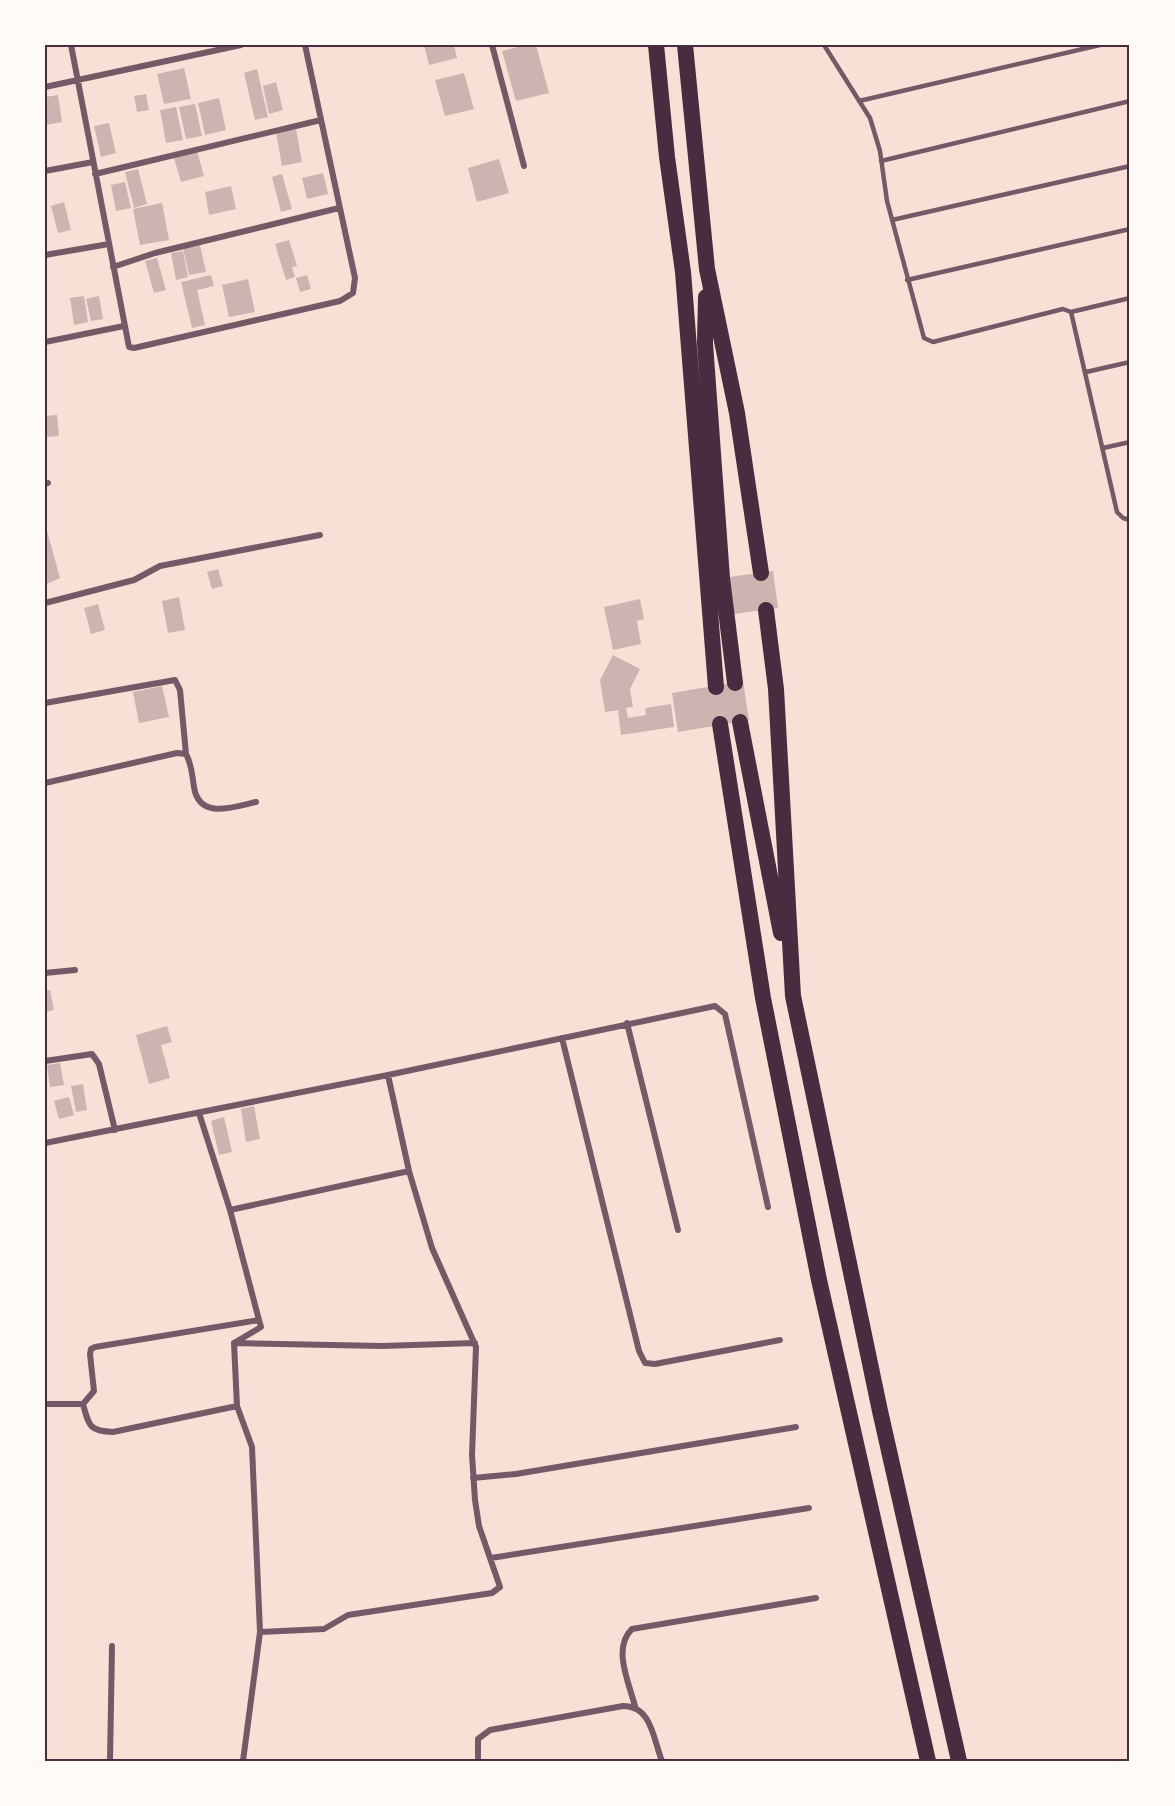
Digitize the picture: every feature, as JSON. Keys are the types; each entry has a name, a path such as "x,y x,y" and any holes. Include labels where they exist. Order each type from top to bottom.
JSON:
{"highway":[{"path":"656,45 667,157 683,272 716,687"},
{"path":"685,45 707,269 737,413 761,573"},
{"path":"707,269 705,343 722,578 735,683"},
{"path":"766,609 776,689 793,996"},
{"path":"740,722 793,996 880,1411 960,1761"},
{"path":"720,724 763,998 817,1268 928,1761"}],"street":[{"path":"71,45 124,326 129,346 142,348 349,297 355,287 305,45"},
{"path":"45,87 241,45"},
{"path":"492,45 524,166"},
{"path":"95,174 321,120"},
{"path":"45,171 93,162"},
{"path":"114,267 155,253 339,208"},
{"path":"45,255 109,244"},
{"path":"45,342 124,326"},
{"path":"45,603 134,580 160,566 320,535"},
{"path":"45,703 176,680 180,690 186,754 191,763 197,800 217,810 256,802"},
{"path":"45,783 177,753 186,754"},
{"path":"45,974 75,970"},
{"path":"45,1143 388,1075 715,1006 725,1014 768,1207"},
{"path":"627,1023 678,1230"},
{"path":"562,1038 639,1352 645,1363 655,1364 780,1340"},
{"path":"45,1061 92,1054 99,1064 115,1130"},
{"path":"260,1632 324,1629 348,1615 496,1592 500,1587 479,1526 473,1478 475,1343 440,1269 409,1171 388,1075"},
{"path":"199,1113 230,1210 261,1327 234,1343"},
{"path":"230,1210 409,1171"},
{"path":"45,1404 83,1404 94,1391 92,1348 259,1320"},
{"path":"234,1343 382,1346 475,1343"},
{"path":"234,1343 237,1406 252,1447 260,1632 243,1761"},
{"path":"83,1404 92,1428 98,1431 113,1432 237,1406"},
{"path":"473,1478 516,1474 796,1426"},
{"path":"491,1558 809,1508"},
{"path":"662,1761 648,1721 635,1706 621,1647 624,1637 632,1629 816,1598"},
{"path":"110,1761 112,1646"},
{"path":"478,1761 478,1739 490,1730 635,1706"}],"lane":[{"path":"824,45 870,118 907,280 921,333 928,341 1063,309 1071,312 1130,298"},
{"path":"860,101 1100,45"},
{"path":"881,161 1130,101"},
{"path":"892,220 1130,166"},
{"path":"907,280 1130,229"},
{"path":"1071,312 1118,512 1123,518 1130,520"},
{"path":"1086,372 1130,362"},
{"path":"1103,448 1130,442"}],"building":[{"path":"424,45 454,45 457,58 429,65"},
{"path":"525,45 536,45 549,93 516,101 502,51"},
{"path":"184,68 191,99 164,104 157,74"},
{"path":"257,69 268,117 255,120 244,73"},
{"path":"464,73 474,109 445,116 435,80"},
{"path":"276,82 283,110 269,114 263,86"},
{"path":"146,94 149,110 137,112 134,96"},
{"path":"58,95 62,122 45,125 45,97"},
{"path":"219,98 226,130 205,135 198,103"},
{"path":"195,104 202,136 186,139 179,107"},
{"path":"176,107 183,140 166,143 160,110"},
{"path":"109,123 116,153 101,157 94,126"},
{"path":"296,129 302,162 282,166 276,132"},
{"path":"197,151 204,176 181,182 174,158"},
{"path":"499,159 509,193 477,202 468,168"},
{"path":"138,169 147,204 134,208 125,172"},
{"path":"323,173 328,194 307,199 302,178"},
{"path":"282,174 292,209 281,212 272,177"},
{"path":"125,182 131,208 116,211 111,185"},
{"path":"231,186 236,209 209,215 205,192"},
{"path":"64,202 71,230 58,233 51,206"},
{"path":"162,203 169,240 140,245 133,209"},
{"path":"289,240 297,266 292,267 295,277 286,280 275,244"},
{"path":"200,245 206,272 189,275 183,248"},
{"path":"183,251 188,277 176,280 171,253"},
{"path":"157,258 166,290 154,293 145,261"},
{"path":"211,275 214,286 197,290 205,325 192,328 181,282"},
{"path":"307,275 311,289 300,292 296,278"},
{"path":"248,279 255,312 229,317 222,285"},
{"path":"84,296 88,322 74,325 70,298"},
{"path":"99,296 103,319 91,321 86,299"},
{"path":"57,415 59,436 45,437 45,416"},
{"path":"46,527 60,578 47,584 45,580"},
{"path":"218,569 223,586 212,589 207,572"},
{"path":"773,571 778,608 734,614 729,577"},
{"path":"179,597 185,630 168,633 162,601"},
{"path":"640,599 644,619 637,621 641,644 613,650 604,607"},
{"path":"98,604 105,630 91,634 84,608"},
{"path":"613,655 640,669 630,689 633,707 626,708 628,718 646,715 645,708 671,704 674,727 621,735 618,710 605,712 600,680"},
{"path":"743,681 749,720 678,732 672,693"},
{"path":"162,686 169,717 139,723 133,692"},
{"path":"50,990 54,1010 45,1012 45,991"},
{"path":"167,1026 172,1042 161,1045 170,1078 149,1084 136,1035"},
{"path":"60,1063 64,1085 50,1087 47,1065"},
{"path":"83,1084 87,1110 76,1112 71,1086"},
{"path":"69,1097 74,1115 59,1119 54,1101"},
{"path":"254,1106 260,1139 246,1142 241,1109"},
{"path":"224,1117 232,1152 219,1155 211,1121"}]}
